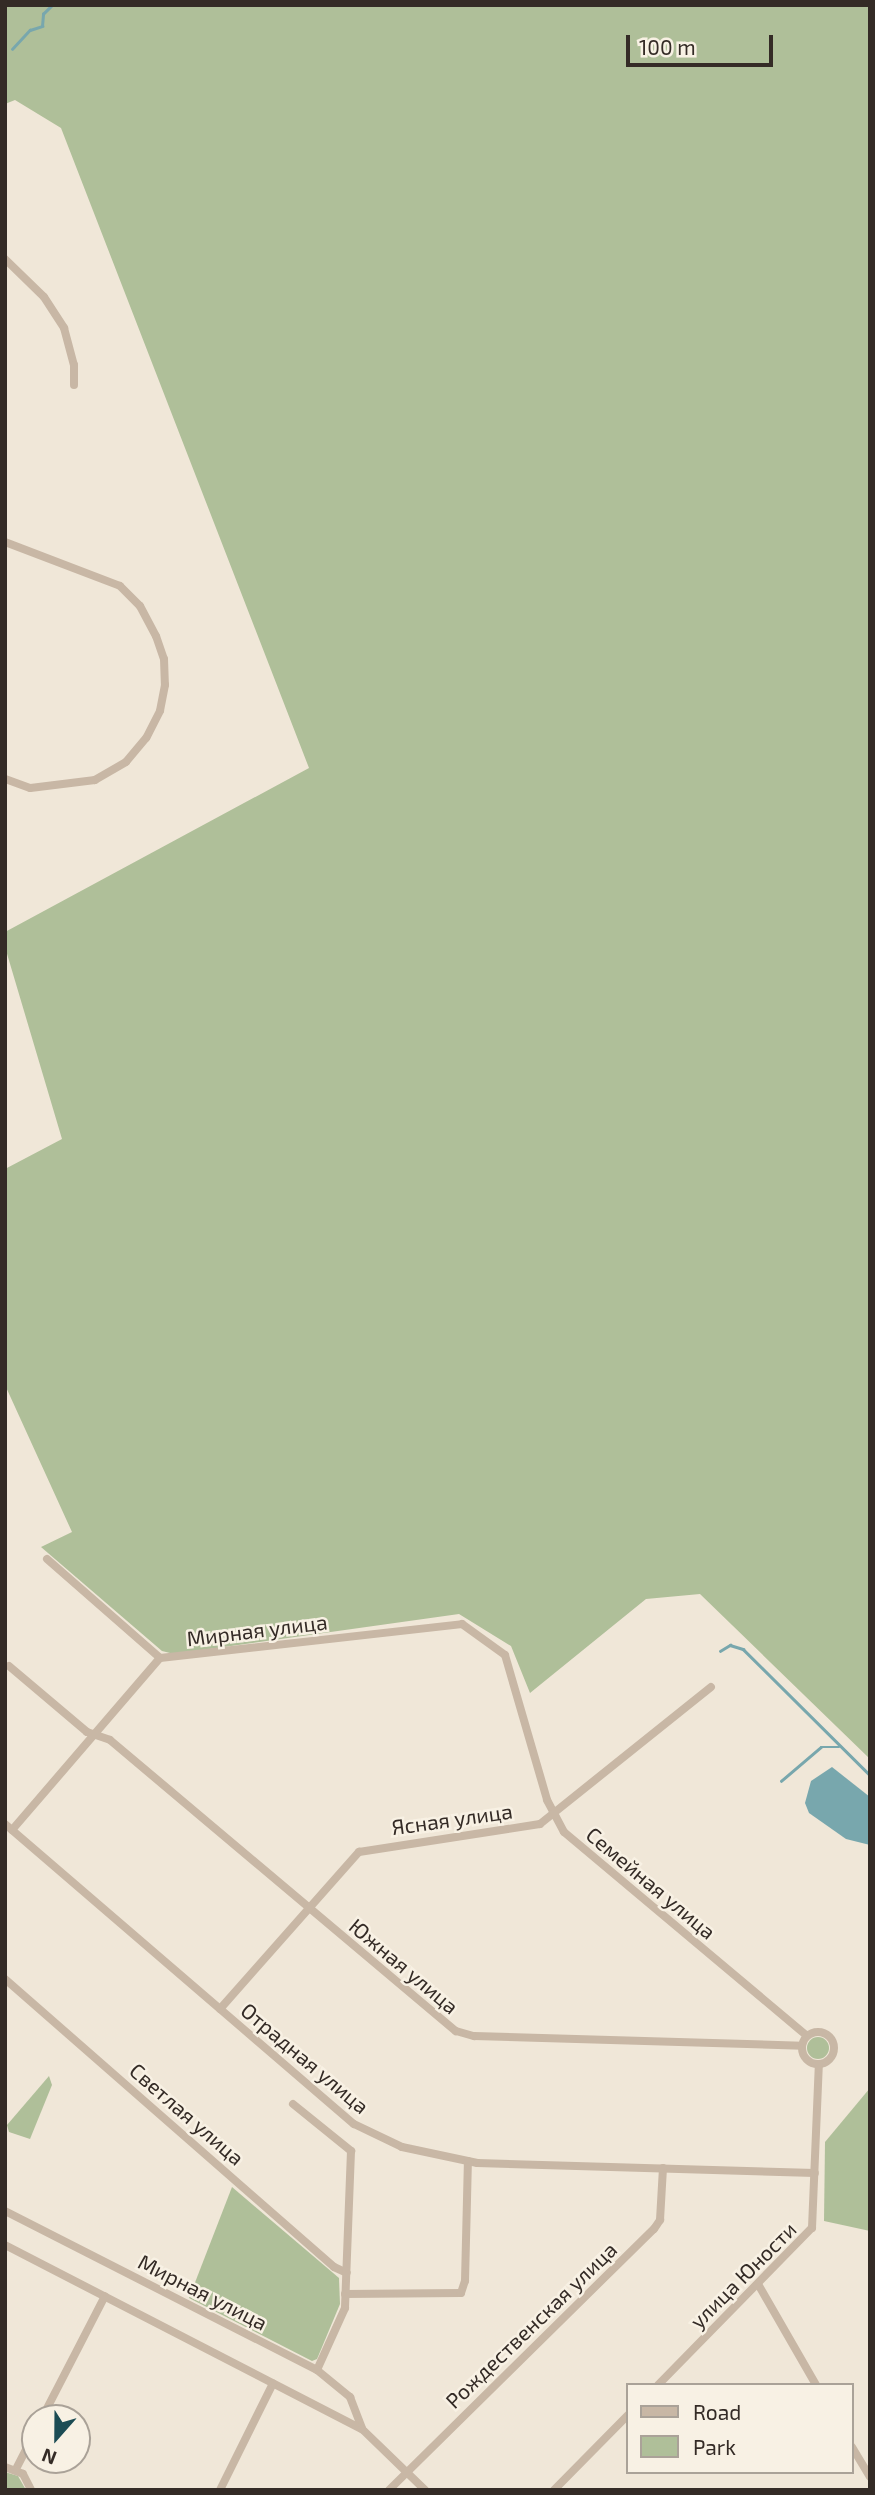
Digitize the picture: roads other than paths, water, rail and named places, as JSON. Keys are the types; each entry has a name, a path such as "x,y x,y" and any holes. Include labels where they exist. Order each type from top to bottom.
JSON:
{"street":[{"path":"5,259 44,297 64,328 74,365 74,384"},
{"path":"5,542 120,586 140,606 156,636 164,659 165,685 160,711 146,738 126,762 106,774 65,787 30,788 5,779"},
{"path":"47,1559 160,1658"},
{"name":"Мирная улица","path":"9,1827 96,1733 160,1658 453,1622 468,1628 505,1655 525,1720"},
{"name":"Южная улица","path":"9,1666 87,1732 110,1740 456,2031 474,2036 802,2046"},
{"name":"Ясная улица","path":"220,2009 367,1848 531,1826 553,1816 711,1687"},
{"name":"Семейная улица","path":"525,1720 553,1816 564,1832 645,1903 807,2036"},
{"name":"Отрадная улица","path":"9,1827 354,2124 402,2147 468,2161 815,2173"},
{"name":"Светлая улица","path":"5,1979 334,2267 347,2273"},
{"path":"822,2032 834,2042 832,2057 819,2064 808,2061 802,2046 807,2036 822,2032"},
{"name":"улица Юности","path":"661,2383 813,2228 819,2064"},
{"path":"293,2104 351,2151 345,2308 317,2370"},
{"path":"345,2294 461,2293 465,2281 468,2161"},
{"name":"Рождественская улица","path":"389,2490 653,2229 660,2220 663,2168"},
{"name":"Мирная улица","path":"5,2211 317,2370 350,2397 362,2429"},
{"name":"Мирная улица","path":"5,2245 362,2429 425,2490"},
{"path":"758,2284 816,2383"},
{"path":"49,2404 106,2296"},
{"path":"220,2490 273,2383"},
{"path":"554,2490 626,2417"},
{"path":"854,2450 870,2477"},
{"path":"16,2469 21,2459"},
{"path":"5,2467 16,2469 32,2490"}],"water":[{"path":"832,1767 870,1797 870,1845 846,1839 809,1813 805,1803 811,1781"}],"waterway":[{"path":"12,49 30,30 42,26 43,14 52,5"},
{"path":"720,1651 730,1645 743,1649 870,1775"},
{"path":"781,1781 821,1747 839,1747"}]}
